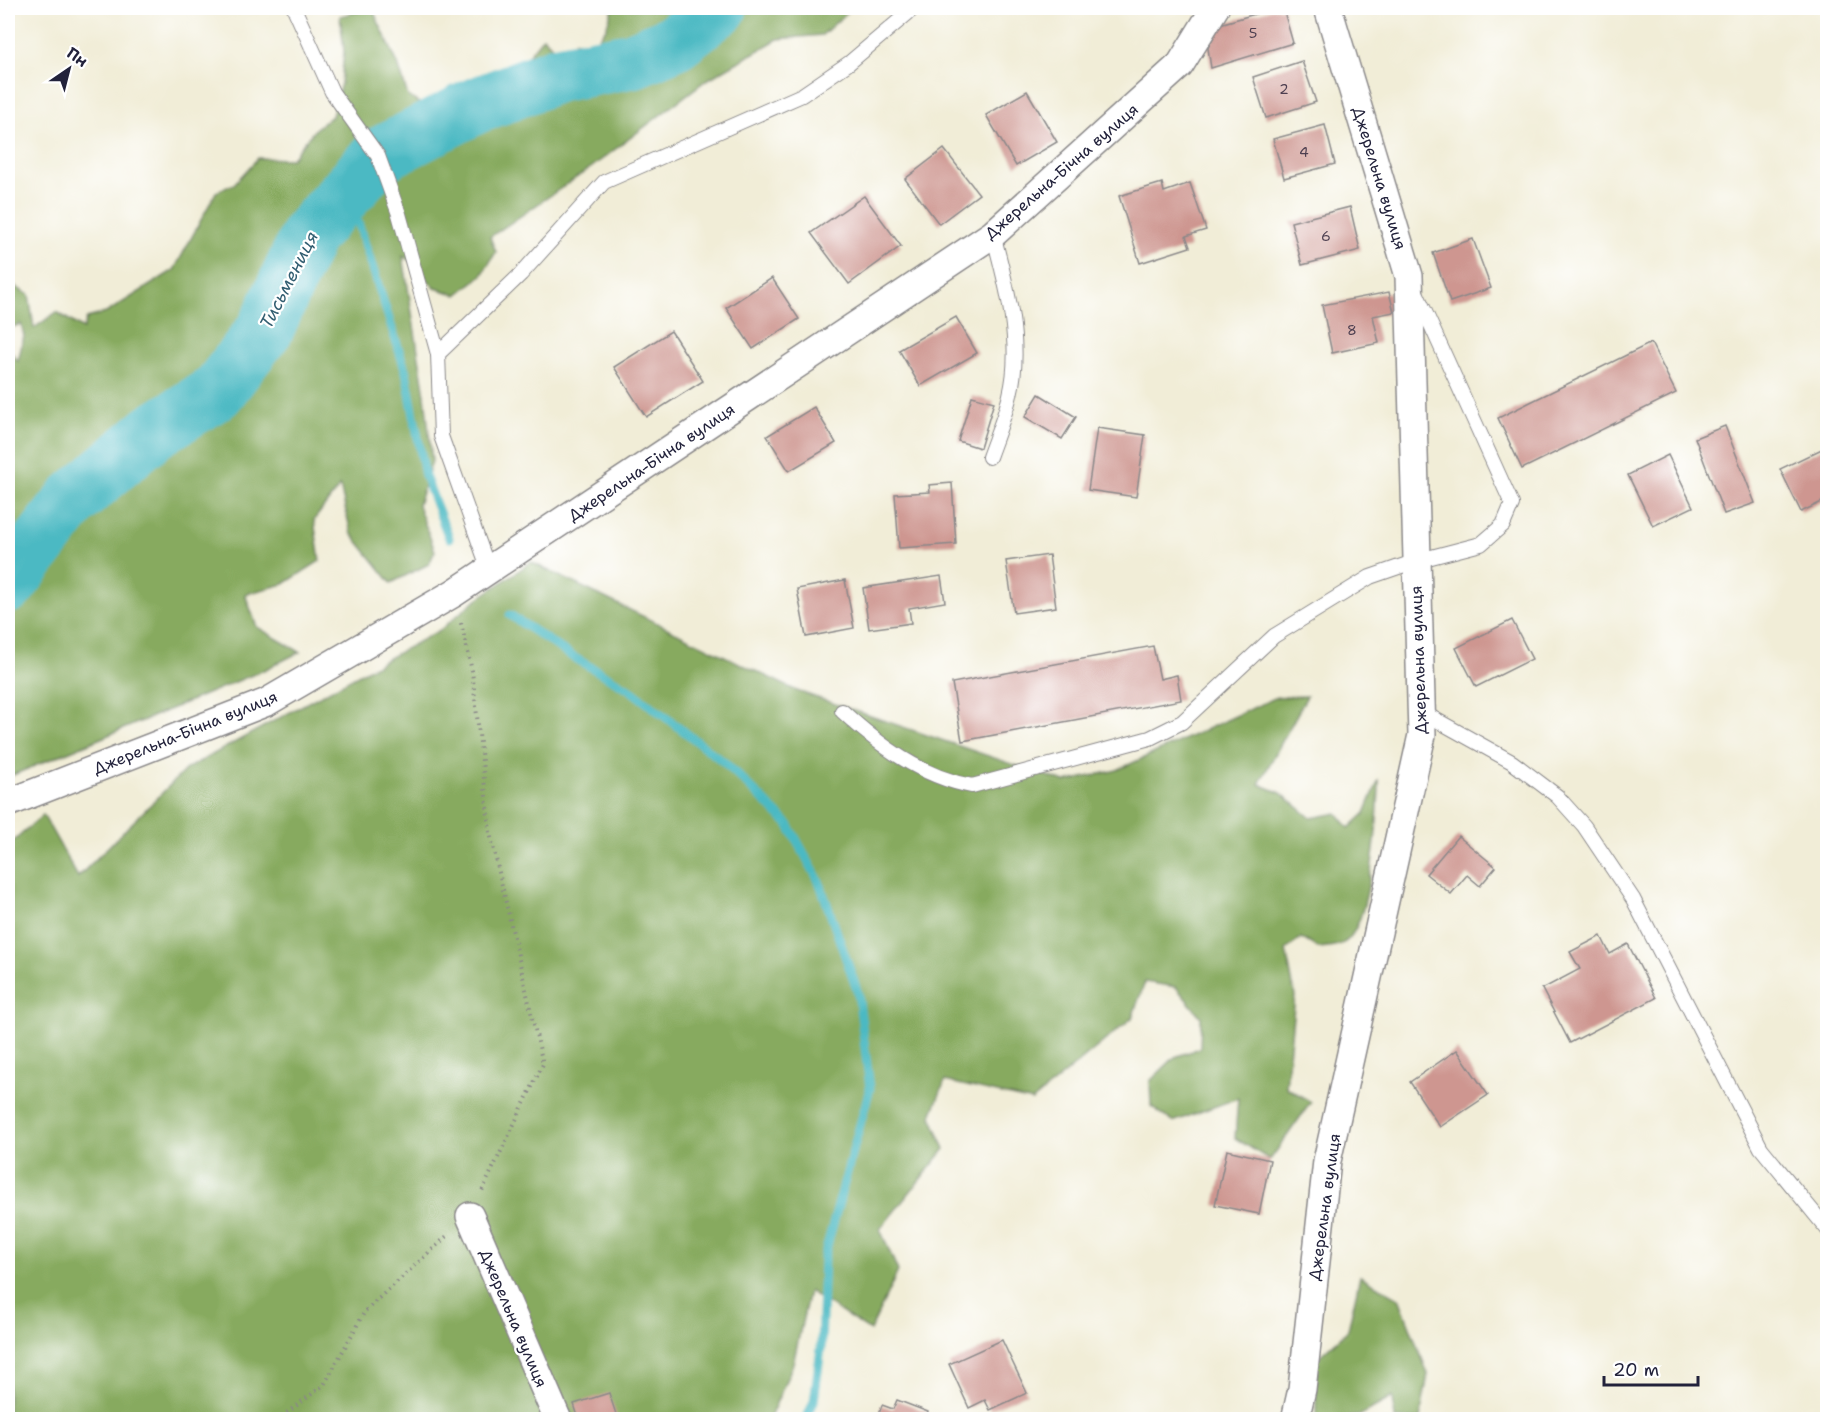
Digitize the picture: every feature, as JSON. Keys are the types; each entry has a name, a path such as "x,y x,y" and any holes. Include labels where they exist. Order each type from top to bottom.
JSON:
{"street":[{"name":"Джерельна-Бічна вулиця","path":"8,803 267,702 454,593 489,570 993,234 1180,65 1215,8"},
{"name":"Джерельна вулиця","path":"1295,1419 1302,1389 1327,1161 1422,735 1409,276 1328,8"},
{"name":"Джерельна вулиця","path":"470,1216 558,1419"}],"lane":[{"path":"294,8 332,92 378,156 399,214 438,354 441,436 489,570"},
{"path":"438,354 521,274 604,182 802,95 849,63 914,8"},
{"path":"989,457 1010,394 1013,350 1007,286 993,234"},
{"path":"842,711 870,737 918,767 948,782 972,786 1150,738 1172,728 1182,722 1274,636 1370,577 1416,561 1481,544 1503,525 1512,504 1409,276"},
{"path":"1422,712 1512,762 1557,796 1584,826 1633,899 1761,1148 1827,1230"}],"path":[{"path":"277,1419 324,1385 364,1311 470,1216 543,1064 490,833 472,671 454,593"}],"green space":[{"path":"372,8 398,64 408,96 433,112 452,143 464,139 452,106 451,87 468,84 485,96 508,80 543,37 561,56 575,41 593,46 606,28 613,8 852,8 822,35 778,39 705,81 592,167 490,237 496,252 482,275 457,295 435,288 412,262 403,256 425,395 432,461 418,505 435,551 429,564 391,583 351,533 340,486 314,520 320,561 284,584 245,594 257,627 300,652 264,670 8,777 8,348 18,361 24,336 21,324 8,329 8,297 14,286 29,295 34,328 57,312 83,329 87,318 106,313 174,270 216,192 234,184 258,158 291,159 316,128 332,116 341,83 344,51 340,16"},
{"path":"531,562 797,691 1065,782 1117,770 1277,697 1307,696 1259,784 1281,793 1311,818 1337,813 1349,828 1365,813 1379,779 1372,866 1361,914 1354,931 1345,942 1339,945 1318,948 1301,938 1286,950 1295,996 1286,1087 1311,1102 1270,1160 1235,1138 1238,1098 1173,1122 1151,1106 1150,1081 1175,1057 1200,1048 1201,1017 1176,987 1145,982 1132,1018 1032,1101 945,1081 931,1116 945,1149 880,1229 898,1271 870,1331 809,1291 793,1364 769,1420 8,1419 8,846 43,815 78,877 186,769 440,630 473,602"},
{"path":"1360,1276 1399,1298 1428,1374 1420,1419 1395,1419 1393,1397 1359,1416 1316,1419 1316,1359 1348,1330"}],"building":[{"path":"1283,8 1293,43 1211,68 1208,48 1220,24"},
{"path":"1302,61 1316,102 1266,118 1253,77"},
{"path":"1027,91 1057,142 1016,166 986,115"},
{"path":"1325,125 1335,164 1284,178 1273,139"},
{"path":"944,149 979,194 939,224 905,179"},
{"path":"1162,183 1164,192 1190,183 1206,230 1186,236 1190,247 1140,263 1119,196"},
{"path":"864,196 901,246 849,284 811,233"},
{"path":"1350,207 1360,250 1302,265 1291,222"},
{"path":"1473,239 1491,288 1450,302 1433,253"},
{"path":"772,278 799,319 753,349 726,308"},
{"path":"1389,292 1394,312 1373,316 1379,343 1332,353 1322,305"},
{"path":"956,317 977,353 920,386 899,350"},
{"path":"671,331 703,381 646,417 614,367"},
{"path":"1651,343 1676,393 1522,469 1498,418"},
{"path":"1039,394 1076,417 1062,439 1025,417"},
{"path":"972,396 994,402 980,448 958,441"},
{"path":"814,407 836,443 789,471 767,436"},
{"path":"1725,426 1755,503 1724,514 1695,438"},
{"path":"1097,428 1145,435 1136,497 1088,490"},
{"path":"1828,446 1828,499 1801,512 1780,469"},
{"path":"1668,455 1693,507 1653,526 1628,475"},
{"path":"952,483 956,544 899,548 895,494 930,492 929,485"},
{"path":"1049,555 1056,607 1014,613 1006,561"},
{"path":"941,576 945,602 909,608 911,623 869,629 863,588"},
{"path":"845,580 854,628 806,637 797,589"},
{"path":"1512,620 1532,659 1476,687 1456,648"},
{"path":"1153,646 1160,679 1177,675 1181,700 962,741 952,683"},
{"path":"1458,836 1496,867 1480,886 1467,875 1451,894 1426,874"},
{"path":"1601,936 1610,954 1628,944 1656,998 1570,1043 1542,989 1580,969 1570,952"},
{"path":"1457,1050 1488,1095 1440,1127 1410,1082"},
{"path":"1227,1150 1270,1160 1259,1214 1215,1205"},
{"path":"1002,1340 1027,1393 990,1410 985,1400 969,1408 949,1364"},
{"path":"609,1393 618,1420 579,1420 574,1404"},
{"path":"897,1400 928,1412 926,1420 877,1420 882,1405 893,1409"}],"waterway":[{"name":"Тисьмениця","path":"8,585 74,499 153,432 217,392 266,328 309,234 378,156 475,106 558,74 633,60 675,42 719,8"},
{"path":"348,191 406,372 425,476 449,538"},
{"path":"510,615 573,657 629,689 725,763 788,824 819,881 858,993 870,1088 824,1257 821,1348 814,1401 806,1420"}]}
